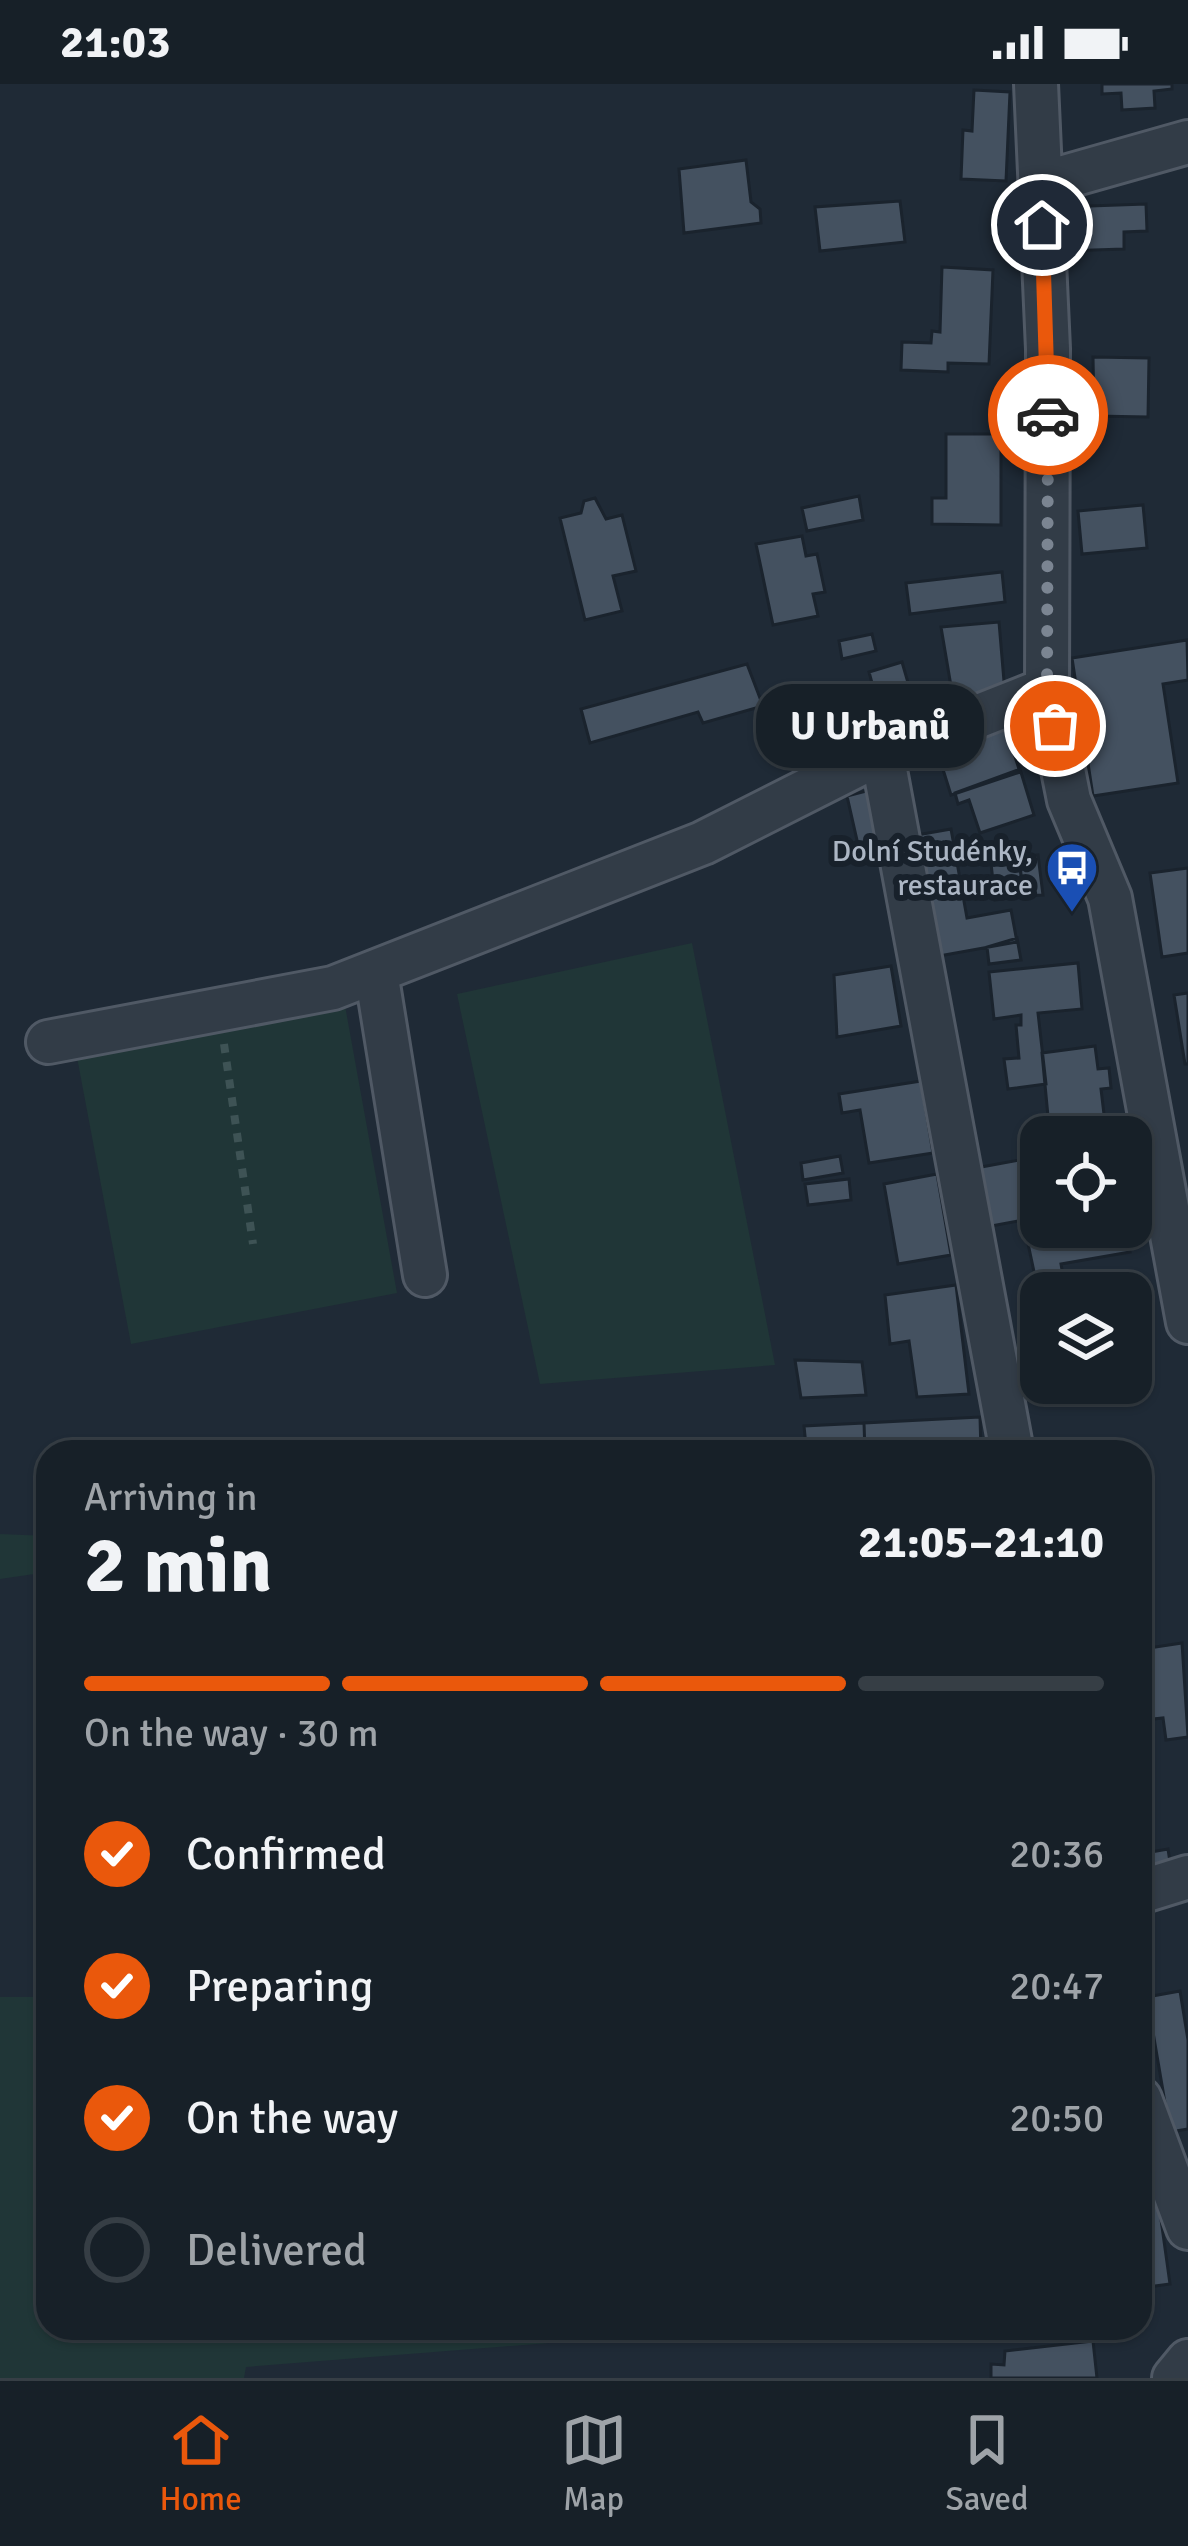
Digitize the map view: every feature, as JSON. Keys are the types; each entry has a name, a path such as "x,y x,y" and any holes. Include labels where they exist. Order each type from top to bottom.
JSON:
{"street":[{"path":"1036,84 1048,349 1047,688 1070,800 1109,898 1188,1322"},
{"path":"1040,184 1188,142"},
{"path":"48,1042 333,988 703,843 881,754 1047,688"},
{"path":"881,754 1010,1440"},
{"path":"376,972 425,1276"},
{"path":"1152,1888 1188,1876"},
{"path":"1152,2131 1188,2228"},
{"path":"1174,2378 1188,2361"}],"path":[{"path":"219,1010 253,1244"}],"green space":[{"path":"692,943 775,1365 540,1384 457,994"},
{"path":"344,1000 397,1293 131,1344 76,1052"},
{"path":"0,1534 36,1536 36,1574 0,1579"},
{"path":"0,1997 36,1997 36,2340 587,2340 246,2367 244,2378 0,2378"}],"building":[{"path":"1102,84 1172,84 1172,89 1154,91 1155,108 1122,110 1121,93 1102,94"},
{"path":"974,90 1010,92 1006,181 961,179 963,130 972,131"},
{"path":"746,160 751,202 760,209 761,223 684,233 679,169"},
{"path":"900,201 905,242 820,251 815,207"},
{"path":"1146,204 1147,231 1124,232 1124,249 1063,251 1062,207"},
{"path":"942,267 993,270 989,364 948,363 948,372 901,370 902,342 931,343 932,331 940,332"},
{"path":"1093,357 1149,358 1148,417 1094,416"},
{"path":"946,434 1001,434 1001,525 932,524 932,498 946,498"},
{"path":"859,496 863,520 807,531 802,508"},
{"path":"595,498 606,519 622,515 636,571 613,576 622,611 585,620 560,518 581,513 584,501"},
{"path":"1143,505 1147,548 1082,554 1078,511"},
{"path":"802,536 806,556 817,554 825,592 813,594 818,616 773,625 756,544"},
{"path":"1002,572 1005,602 910,614 906,583"},
{"path":"999,622 1005,693 953,698 941,627"},
{"path":"872,634 876,651 842,659 839,641"},
{"path":"1187,640 1188,680 1163,684 1178,783 1093,796 1072,658"},
{"path":"902,662 918,717 845,739 832,695 872,683 869,672"},
{"path":"747,664 763,706 703,723 698,712 590,743 581,709"},
{"path":"1005,726 1020,772 951,795 936,747"},
{"path":"1020,769 1034,815 980,833 969,800 958,804 955,793"},
{"path":"870,790 882,843 859,849 847,796"},
{"path":"951,829 967,918 1011,910 1017,942 939,956 917,835"},
{"path":"1019,853 1023,896 995,900 990,854"},
{"path":"1038,855 1043,895 1023,896 1019,857"},
{"path":"1188,868 1188,953 1162,957 1150,873"},
{"path":"1017,938 1021,960 989,964 987,947"},
{"path":"1078,963 1082,1009 1038,1013 1046,1084 1008,1089 1004,1059 1019,1058 1016,1025 1021,1025 1021,1015 994,1019 989,972"},
{"path":"891,966 901,1026 837,1037 834,975"},
{"path":"1188,993 1188,1064 1185,1064 1174,995"},
{"path":"1095,1046 1098,1069 1109,1068 1111,1088 1101,1089 1104,1116 1048,1116 1042,1053"},
{"path":"921,1081 933,1153 869,1163 860,1110 842,1113 839,1094"},
{"path":"840,1156 843,1173 803,1180 801,1163"},
{"path":"1020,1160 1020,1221 986,1227 976,1168"},
{"path":"937,1174 951,1255 898,1264 884,1184"},
{"path":"849,1179 851,1200 808,1205 805,1184"},
{"path":"1029,1248 1129,1248 1130,1252 1061,1264 1062,1272 1034,1272"},
{"path":"956,1285 969,1394 917,1397 909,1341 890,1344 885,1295"},
{"path":"795,1360 862,1362 866,1395 801,1398"},
{"path":"980,1417 981,1440 865,1440 864,1423"},
{"path":"864,1423 865,1440 805,1440 804,1426"},
{"path":"1182,1643 1188,1737 1166,1740 1163,1718 1153,1719 1152,1648"},
{"path":"1168,1849 1172,1875 1152,1879 1152,1852"},
{"path":"1180,1991 1188,2040 1188,2129 1170,2132 1152,2026 1152,1996"},
{"path":"1159,2205 1170,2284 1152,2286 1152,2206"},
{"path":"1093,2341 1097,2378 991,2378 991,2364 1004,2365 1005,2351"}],"way so far":[{"path":"1048,415 1047,688 1055,726"}],"place":[{"name":"U Urbanů","path":"1055,726"},
{"name":"Dolní Studénky, restaurace","path":"1072,914"}],"route":[{"path":"1042,225 1048,415"}]}
